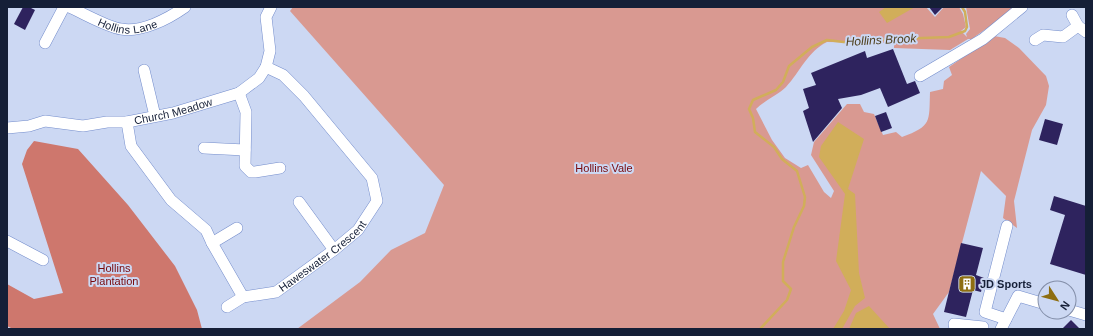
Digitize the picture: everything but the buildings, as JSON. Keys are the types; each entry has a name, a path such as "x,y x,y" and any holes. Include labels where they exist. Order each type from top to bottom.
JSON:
{"street":[{"path":"45,43 64,7"},
{"name":"Hollins Lane","path":"69,7 120,29 138,30 185,7"},
{"name":"Church Meadow","path":"7,128 29,126 45,121 83,126 106,122 127,122 173,113 239,92 259,78 266,67 270,51 266,18 271,7"},
{"path":"920,76 983,39 1022,7"},
{"path":"1035,40 1043,35 1063,37 1082,29 1072,15"},
{"name":"Haweswater Crescent","path":"243,297 276,292 334,250 358,230 377,201 372,178 304,96 283,75 266,67"},
{"path":"144,70 155,116"},
{"path":"239,92 246,112 247,126 245,166 251,172 280,168"},
{"path":"127,122 131,146 171,200 206,230 243,297 228,307"},
{"path":"204,148 245,150"},
{"path":"299,202 334,250"},
{"path":"955,329 954,324 983,328 985,312 1007,226"},
{"path":"212,243 237,228"},
{"path":"7,241 43,260"},
{"path":"985,312 1003,324 1018,296 1037,302"}],"green space":[{"name":"Hollins Vale","path":"293,7 926,7 935,17 944,7 959,7 963,14 966,27 961,31 967,37 966,34 970,29 966,7 1017,7 972,39 968,39 950,50 894,48 894,43 827,42 809,56 786,87 756,109 772,140 785,158 801,168 808,165 824,192 831,198 834,191 811,155 814,142 847,104 860,104 864,112 874,114 883,135 896,132 902,137 919,130 924,126 929,117 930,92 943,89 944,81 952,75 949,67 994,36 1005,38 1019,48 1046,76 1049,86 1046,105 1032,130 1014,201 1017,228 1003,218 1006,196 981,171 949,292 933,314 940,329 297,329 360,282 391,250 425,233 444,185 290,11"},
{"name":"Hollins Plantation","path":"34,141 78,149 128,205 175,266 197,310 202,329 13,329 7,326 7,284 34,299 63,293 22,164 27,150"}],"shaded area":[{"path":"886,7 915,7 887,23 879,12"},
{"path":"838,122 864,139 848,189 855,194 859,273 865,298 855,306 842,329 833,329 844,311 851,290 836,261 845,194 819,157 821,146"},
{"path":"869,306 890,329 849,329 856,313"}],"waterway":[{"name":"Hollins Brook","path":"760,329 787,300 791,289 783,281 783,262 794,227 804,206 805,197 797,171 782,159 774,147 755,132 753,118 749,109 753,100 776,90 783,82 789,66 812,47 827,40 852,43 870,40 949,37 965,31 967,27 965,12 962,7"}],"place":[{"name":"JD Sports","path":"967,284"}]}
